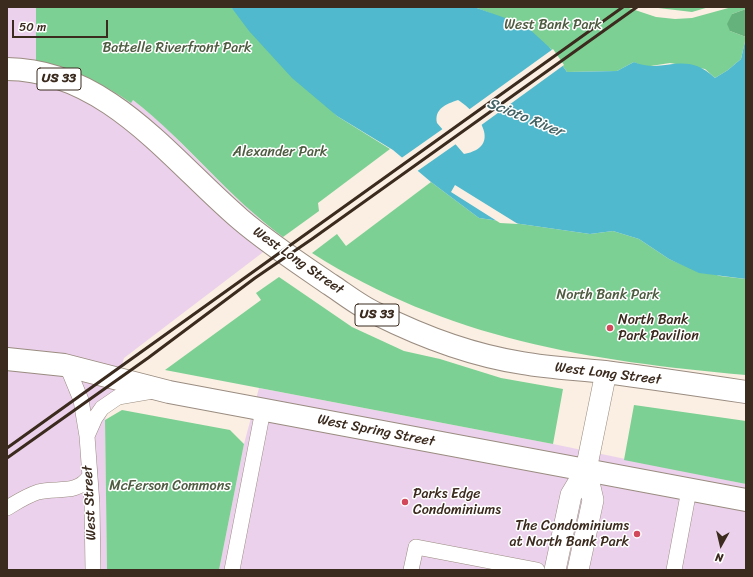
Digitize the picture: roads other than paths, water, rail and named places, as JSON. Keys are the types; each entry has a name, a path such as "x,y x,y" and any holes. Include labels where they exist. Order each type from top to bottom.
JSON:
{"main road":[{"name":"West Long Street","path":"7,69 28,70 44,74 68,82 108,102 147,132 241,220 290,257 374,313 418,334 460,349 523,364 606,372 746,392"},
{"name":"West Spring Street","path":"7,359 67,366 159,390 746,500"}],"street":[{"name":"West Street","path":"67,366 81,400 87,436 92,504 93,570"},
{"path":"555,570 571,495 586,470 606,372"},
{"name":"West Street","path":"87,436 95,418 102,408 118,397 159,390"},
{"path":"232,570 263,410"},
{"path":"578,570 592,500 586,470"},
{"path":"7,508 29,495 39,492 78,487 85,483 89,476"},
{"path":"674,570 689,490"},
{"path":"411,570 416,547 537,570"}],"water":[{"name":"Scioto River","path":"231,7 474,7 525,25 550,48 567,72 617,71 634,62 655,66 684,64 693,65 704,70 715,78 728,70 741,59 746,37 746,279 699,273 669,259 639,239 613,231 590,234 479,218 431,182 393,150 337,116 292,78 249,31","holes":["458,100 466,106 484,129 485,137 482,144 476,150 464,154 437,123 437,114 449,103"]}],"railway":[{"path":"7,448 623,7"},
{"path":"7,458 148,358 255,278 637,7"}],"place":[{"name":"North Bank Park Pavilion","path":"610,328"},
{"name":"Parks Edge Condominiums","path":"405,502"},
{"name":"The Condominiums at North Bank Park","path":"637,534"}],"park label":[{"name":"West Bank Park","path":"553,25"},
{"name":"Battelle Riverfront Park","path":"177,48"},
{"name":"Alexander Park","path":"280,152"},
{"name":"North Bank Park","path":"608,295"},
{"name":"McFerson Commons","path":"170,486"}]}
